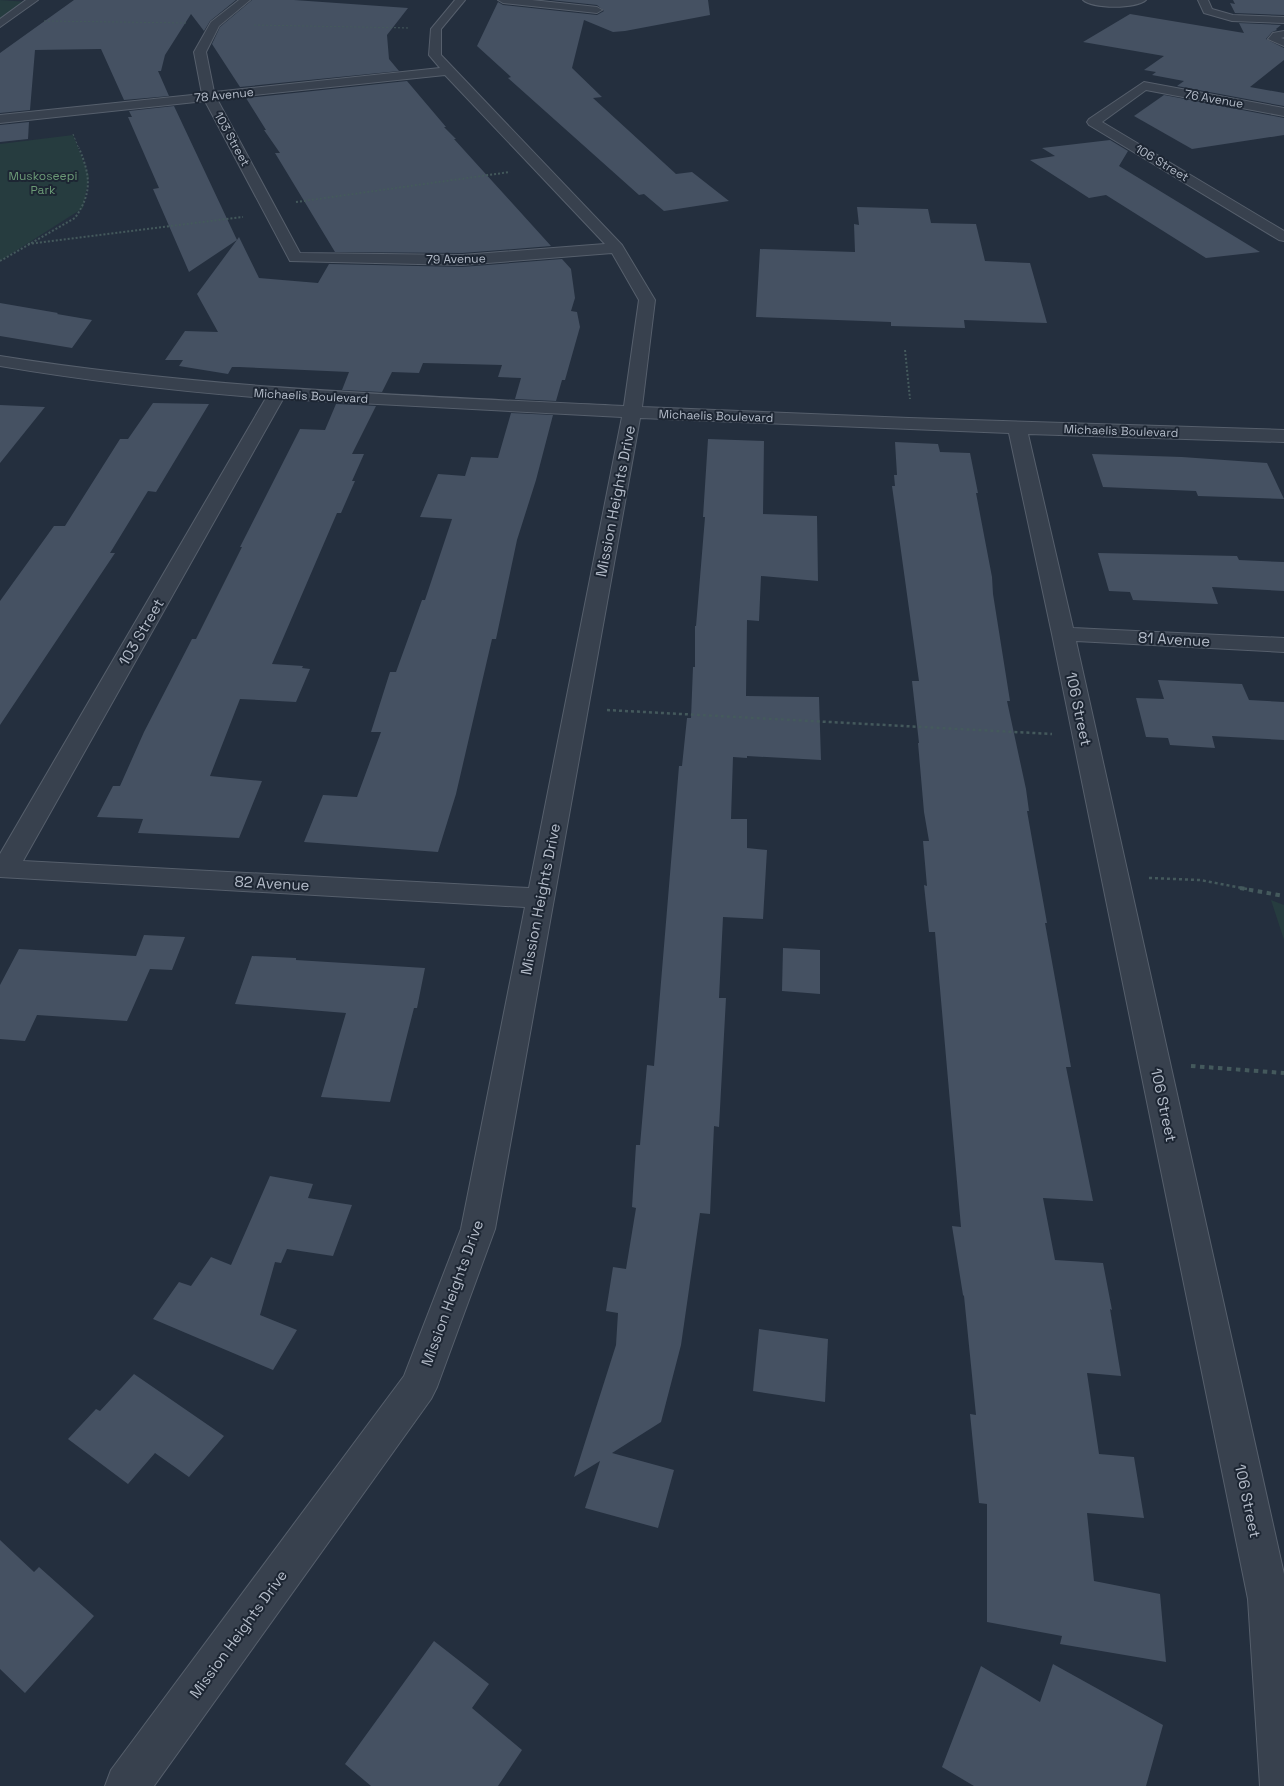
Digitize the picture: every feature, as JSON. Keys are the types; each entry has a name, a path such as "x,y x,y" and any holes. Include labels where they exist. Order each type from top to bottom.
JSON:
{"street":[{"path":"0,24 33,0"},
{"name":"103 Street","path":"245,0 215,24 200,52 209,96 295,258"},
{"name":"Mission Heights Drive","path":"135,1783 418,1387 478,1229 632,412 647,300 617,248 448,71 435,55 436,29 460,0"},
{"path":"503,0 597,10"},
{"path":"1088,0 1115,4 1141,0"},
{"path":"1203,0 1208,11 1222,16 1284,20"},
{"path":"1284,34 1277,35 1274,39 1284,43"},
{"name":"78 Avenue","path":"0,119 448,71"},
{"name":"76 Avenue","path":"1144,86 1284,112"},
{"name":"106 Street","path":"1144,86 1092,122 1284,237"},
{"name":"79 Avenue","path":"295,258 462,260 617,248"},
{"name":"Michaelis Boulevard","path":"0,361 144,383 277,394 632,412 1017,428 1284,436"},
{"name":"103 Street","path":"5,869 277,394"},
{"name":"106 Street","path":"1017,428 1155,1064 1277,1600 1282,1786"},
{"name":"81 Avenue","path":"1063,634 1284,645"},
{"name":"82 Avenue","path":"5,869 540,898"}],"path":[{"path":"0,261 75,218 83,208 88,193 89,176 63,113"},
{"path":"28,244 540,168"},
{"path":"905,350 910,402"},
{"path":"576,709 1085,736"},
{"path":"1115,878 1200,880 1284,896"},
{"path":"1155,1064 1284,1073"}],"green space":[{"path":"0,0 29,2 0,24"},
{"name":"Muskoseepi Park","path":"73,135 89,176 83,208 0,261 0,144"},
{"path":"1271,900 1284,905 1284,940"}],"building":[{"path":"74,0 236,0 210,21 204,31 191,14 165,55 161,71 158,71 169,96 124,100 101,49 35,50 30,110 0,113 0,53"},
{"path":"252,0 294,0 408,8 387,35 389,59 399,71 240,87 212,44 220,27"},
{"path":"550,0 708,0 710,15 625,31 613,32 584,20 572,68 602,97 593,98 676,174 692,172 729,201 664,211 644,194 639,195 508,78 511,77 477,46 498,2 503,5 597,15 604,11 597,5"},
{"path":"1233,0 1284,0 1284,15 1235,13 1230,3 1235,4"},
{"path":"1130,14 1244,33 1239,23 1281,25 1266,39 1284,48 1284,60 1250,87 1284,93 1284,106 1177,86 1184,81 1152,75 1156,72 1144,70 1164,56 1083,42"},
{"path":"407,81 456,139 454,139 551,246 462,253 335,252 275,153 280,153 264,130 266,130 246,98"},
{"path":"1164,95 1284,118 1284,135 1192,149 1134,116"},
{"path":"174,106 237,240 189,272 153,189 159,188 128,117 132,117 129,111"},
{"path":"29,122 28,139 0,142 0,125"},
{"path":"1110,140 1128,151 1119,166 1260,252 1206,258 1106,195 1089,198 1030,160 1055,156 1042,148"},
{"path":"857,207 928,209 931,223 976,224 985,261 1030,263 1047,323 964,320 965,328 891,326 891,322 756,317 760,249 855,252 854,224 859,225"},
{"path":"239,237 259,278 318,283 329,264 462,267 562,259 571,269 575,298 571,311 577,312 580,327 565,380 562,380 556,401 515,399 521,378 498,377 502,365 423,363 419,373 392,372 382,392 342,390 349,372 232,367 228,374 179,366 183,360 165,360 185,331 218,332 197,294"},
{"path":"0,303 92,320 72,348 0,336"},
{"path":"153,403 209,404 156,492 148,491 110,553 115,553 0,725 0,601 54,526 65,526 120,439 128,439"},
{"path":"336,404 376,406 352,454 364,454 352,481 355,481 341,513 337,513 272,664 303,666 302,668 310,669 296,702 240,699 210,776 262,781 239,838 138,833 143,819 97,817 113,786 120,786 144,732 192,639 196,639 300,429 325,430"},
{"path":"0,405 45,407 0,463"},
{"path":"511,413 553,415 536,480 517,540 496,639 492,639 456,794 438,852 304,842 323,795 357,797 381,732 371,732 390,672 396,672 422,600 425,600 452,519 420,517 438,474 465,476 471,457 498,458"},
{"path":"708,439 764,441 763,514 817,516 818,581 761,576 759,621 747,620 746,696 819,697 821,760 733,757 731,819 747,819 747,848 767,850 763,919 723,917 719,998 726,998 719,1127 714,1126 710,1214 700,1213 681,1345 661,1422 612,1453 674,1470 658,1528 585,1508 600,1461 574,1477 616,1345 618,1313 606,1311 613,1267 626,1269 636,1208 632,1207 636,1145 640,1145 647,1065 654,1066 679,766 682,766 687,718 691,718 693,667 695,667 695,626 705,517 703,517"},
{"path":"895,442 938,444 940,452 970,453 992,577 1010,701 1007,701 1026,789 1029,811 1027,811 1047,923 1045,923 1071,1067 1066,1067 1093,1201 1043,1198 1055,1260 1103,1263 1121,1376 1087,1373 1099,1454 1134,1457 1144,1518 1087,1513 1094,1581 1160,1594 1166,1662 1060,1644 1062,1636 987,1622 987,1504 979,1503 970,1414 976,1415 964,1296 952,1226 961,1227 935,932 929,932 924,885 927,886 923,841 929,841 924,812 912,681 919,681 892,486 895,486 894,475 897,475"},
{"path":"1092,454 1182,457 1267,463 1284,499 1198,496 1196,491 1103,487"},
{"path":"1098,553 1237,556 1239,560 1284,562 1284,591 1212,587 1218,604 1133,600 1130,592 1109,591"},
{"path":"1158,680 1242,684 1249,700 1284,702 1284,740 1212,736 1215,748 1170,745 1168,738 1146,737 1136,698 1164,699"},
{"path":"144,935 185,937 172,970 150,969 127,1021 37,1015 25,1041 0,1039 0,985 19,949 136,956"},
{"path":"783,948 820,950 820,994 782,991"},
{"path":"252,956 425,968 417,1008 414,1008 390,1102 321,1097 346,1013 235,1004"},
{"path":"270,1176 313,1184 308,1198 352,1205 333,1256 287,1249 281,1263 275,1262 260,1315 297,1330 273,1370 153,1319 179,1282 191,1286 211,1257 231,1265"},
{"path":"759,1329 828,1339 825,1402 753,1391"},
{"path":"134,1374 224,1436 189,1477 155,1453 128,1484 68,1439 96,1409 100,1411"},
{"path":"0,1540 34,1572 39,1567 94,1616 25,1693 0,1669"},
{"path":"434,1641 489,1684 472,1708 522,1750 498,1786 371,1786 345,1764"},
{"path":"1053,1664 1163,1725 1146,1786 974,1786 942,1767 981,1666 1040,1702"}]}
